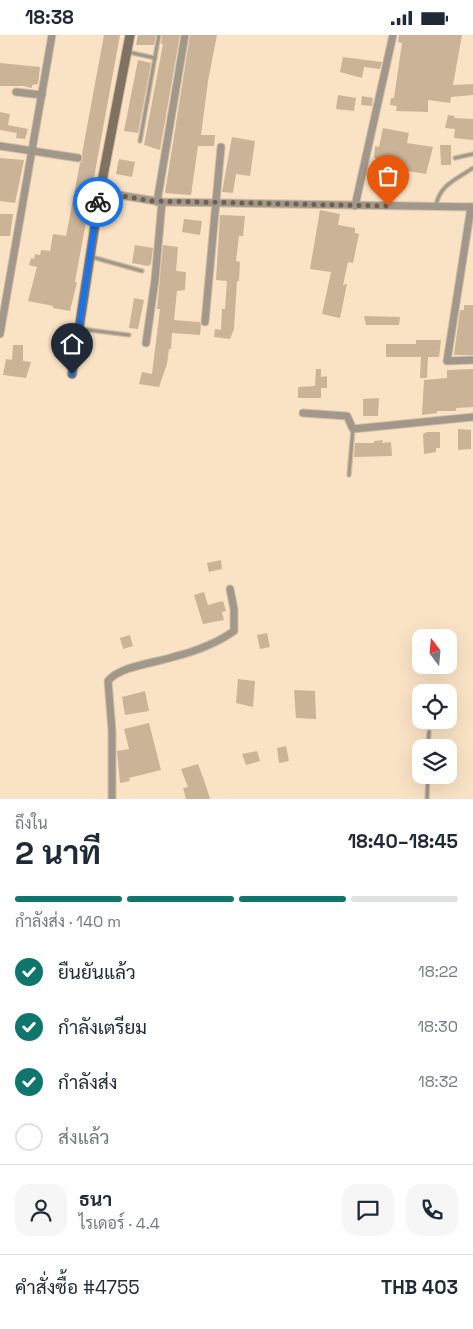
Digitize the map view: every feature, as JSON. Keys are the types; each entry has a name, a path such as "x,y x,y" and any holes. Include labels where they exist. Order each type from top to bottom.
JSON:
{"street":[{"path":"0,334 52,35"},
{"path":"72,374 100,192 130,35"},
{"path":"146,343 155,280 160,202 185,35"},
{"path":"355,206 393,35"},
{"path":"16,92 42,95"},
{"path":"0,147 78,158"},
{"path":"205,322 221,147"},
{"path":"100,192 160,202 472,207 447,361 473,359"},
{"path":"303,413 347,416 353,429 473,417"},
{"path":"112,799 112,731 108,681 117,672 180,655 226,637 234,631 234,609 230,589"}],"lane":[{"path":"140,141 158,35"},
{"path":"126,51 154,58"},
{"path":"455,158 473,154"},
{"path":"436,206 438,195 443,188 473,168"},
{"path":"89,257 142,271"},
{"path":"78,328 129,335"},
{"path":"349,475 353,429"},
{"path":"429,732 429,739"},
{"path":"427,799 428,784"}],"building":[{"path":"104,35 120,35 75,282 77,282 70,311 28,301 37,267 29,265 31,258 34,259 35,254 40,255 41,250 50,251 53,234 66,236 80,163 83,159 82,154"},
{"path":"138,35 156,35 154,45 136,45"},
{"path":"162,35 180,35 160,150 144,145 163,44 161,44"},
{"path":"190,35 217,35 208,81 201,135 215,135 214,146 198,146 191,195 165,193"},
{"path":"399,35 462,35 453,85 473,84 473,95 451,97 450,103 428,100 428,112 396,111 397,106 390,105 391,98 394,98 402,43 398,42"},
{"path":"343,57 382,62 380,69 364,67 362,78 340,72"},
{"path":"138,60 151,63 138,133 124,131"},
{"path":"0,63 40,67 38,84 32,85 32,88 0,86"},
{"path":"338,95 356,98 354,111 336,109"},
{"path":"362,96 373,98 372,106 361,105"},
{"path":"0,112 10,114 8,125 28,129 25,139 16,138 17,133 0,130"},
{"path":"448,115 455,116 454,118 473,119 473,140 454,138 455,129 445,128"},
{"path":"383,128 409,133 407,143 433,147 426,174 389,168 390,163 374,158 375,146 379,147"},
{"path":"232,137 255,141 250,176 236,174 233,193 222,192"},
{"path":"440,145 451,145 451,165 441,165"},
{"path":"0,158 24,160 15,203 0,201"},
{"path":"119,159 135,162 132,177 116,174"},
{"path":"320,210 340,214 338,225 355,228 355,233 359,234 353,263 348,262 343,285 347,284 340,318 322,314 331,272 310,269"},
{"path":"0,214 13,214 10,236 0,236"},
{"path":"220,215 245,216 243,236 239,236 236,261 240,262 239,281 237,281 234,329 230,339 214,337 215,329 221,330 222,309 225,309 227,281 216,280"},
{"path":"184,219 202,221 200,235 182,232"},
{"path":"135,245 153,248 151,264 148,266 132,263"},
{"path":"163,245 178,247 176,271 186,272 185,290 177,291 174,320 200,322 201,325 200,335 172,333 171,349 169,349 167,364 159,387 139,384 142,372 152,374 160,309 157,309"},
{"path":"134,298 144,300 138,329 129,328"},
{"path":"464,305 473,305 473,355 454,355 460,310 464,310"},
{"path":"364,316 400,317 399,325 366,325"},
{"path":"416,340 441,340 439,357 428,357 427,378 420,378 421,357 386,357 386,344 416,344"},
{"path":"13,345 23,345 23,361 31,362 26,378 3,375 6,359 12,360"},
{"path":"316,369 321,369 321,377 327,376 327,388 321,388 321,398 298,398 298,387 315,386"},
{"path":"473,369 473,407 456,408 456,411 437,411 437,413 422,415 424,380 447,378 447,370"},
{"path":"379,398 378,416 363,416 363,399"},
{"path":"458,429 471,430 471,449 458,450"},
{"path":"427,432 440,432 440,448 436,448 436,452 424,454 423,434"},
{"path":"383,440 382,443 391,442 392,456 354,457 355,443 374,443 374,441"},
{"path":"221,560 222,569 209,572 207,563"},
{"path":"204,592 208,605 223,601 226,611 222,612 224,620 203,624 194,595"},
{"path":"267,633 270,647 260,649 257,635"},
{"path":"130,635 133,646 123,649 120,638"},
{"path":"238,679 255,681 253,707 236,703"},
{"path":"294,690 315,691 316,719 296,718"},
{"path":"145,691 149,711 125,715 122,697"},
{"path":"149,723 161,770 129,778 130,781 120,783 117,751 129,749 124,729"},
{"path":"286,746 289,761 279,763 277,748"},
{"path":"257,751 260,761 246,765 242,754"},
{"path":"198,764 210,799 186,799 183,788 188,787 181,769"}],"way so far":[{"path":"98,202 100,192 151,201 236,205 388,206"}],"route":[{"path":"72,374 98,202"}]}
